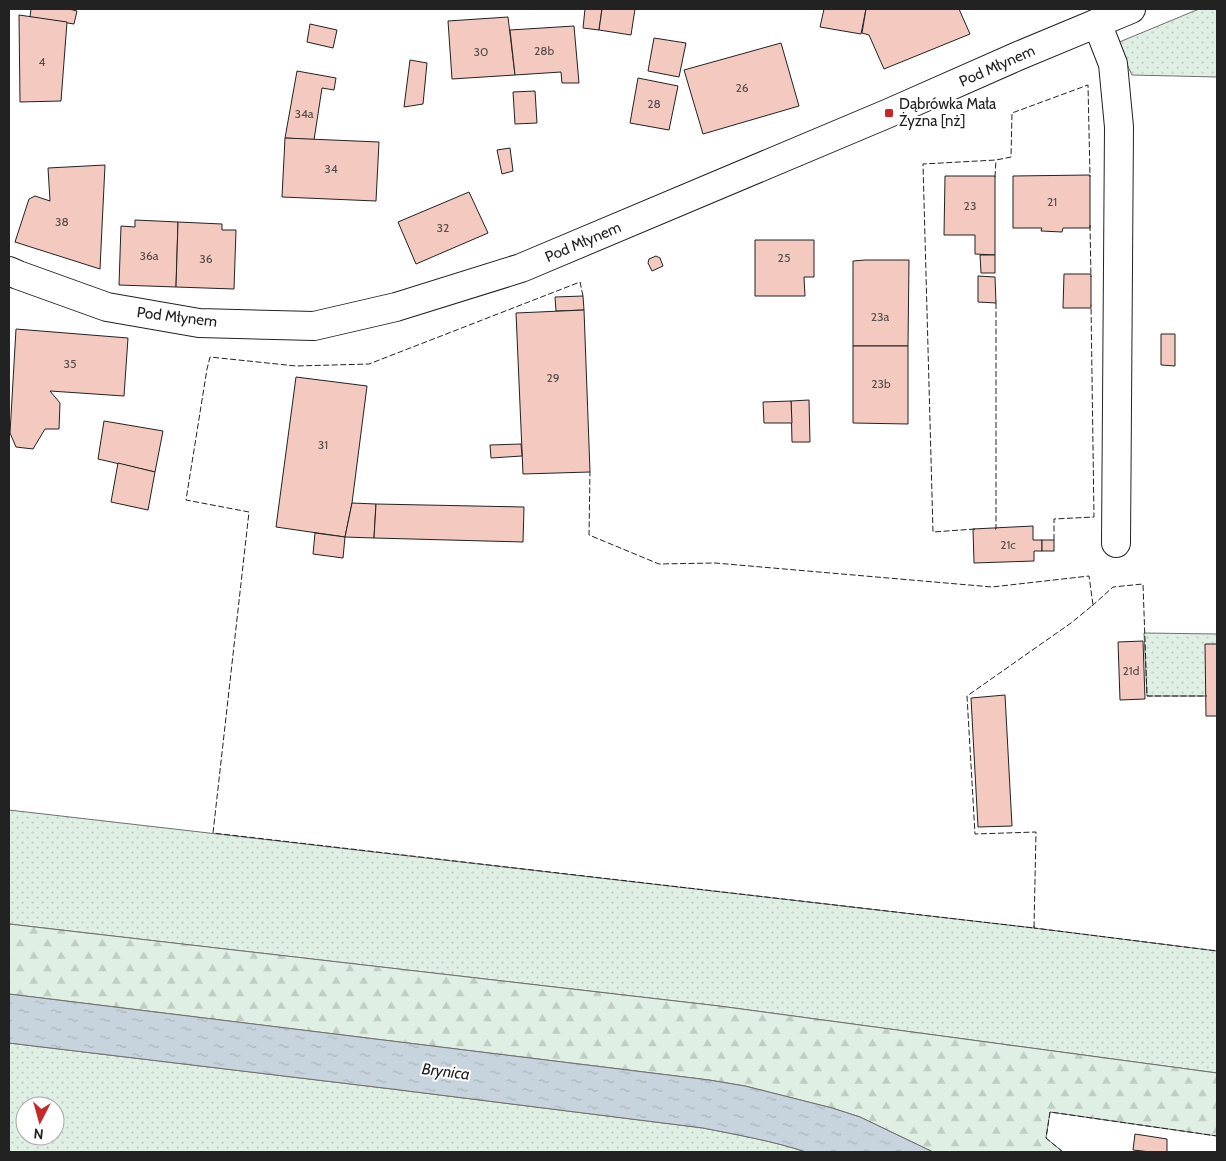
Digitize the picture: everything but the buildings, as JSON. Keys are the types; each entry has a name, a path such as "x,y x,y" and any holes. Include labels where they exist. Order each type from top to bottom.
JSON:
{"street":[{"name":"Pod Młynem","path":"9,271 18,276 107,307 199,323 314,326 396,308 521,268 1131,9"},
{"path":"1097,23 1113,64 1119,127 1116,543"}],"green space":[{"path":"1199,9 1217,9 1217,77 1132,75 1117,43"},
{"path":"1144,633 1217,634 1217,696 1147,696"},
{"path":"9,810 1034,928 1217,951 1217,1073 719,1006 9,924"},
{"path":"9,924 719,1006 1217,1073 1217,1136 1050,1112 1046,1138 1063,1152 933,1152 860,1117 745,1086 9,994"},
{"path":"9,1043 703,1128 768,1141 806,1152 9,1152"}],"water":[{"name":"Brynica","path":"9,994 745,1086 860,1117 933,1152 806,1152 768,1141 703,1128 9,1043"}],"fence":[{"path":"975,529 933,532 923,164 996,160 1011,157 1012,113 1088,85 1090,177"},
{"path":"995,177 996,160"},
{"path":"1090,225 1091,277"},
{"path":"583,296 580,282 369,364 296,366 210,357 186,500 249,512 213,833 1034,928 1036,832 975,834 967,696 1071,623 1093,605 1089,576 992,587 715,563 659,564 589,535 590,472"},
{"path":"995,529 996,300"},
{"path":"1054,540 1054,519 1094,517 1091,305"},
{"path":"1092,606 1113,587 1143,584 1147,696 1207,696"},
{"path":"1034,926 1034,928 1217,951"},
{"path":"1063,1152 1046,1138 1050,1112 1217,1136"}],"place":[{"name":"Dąbrówka Mała Żyzna [nż]","path":"889,113"}]}
